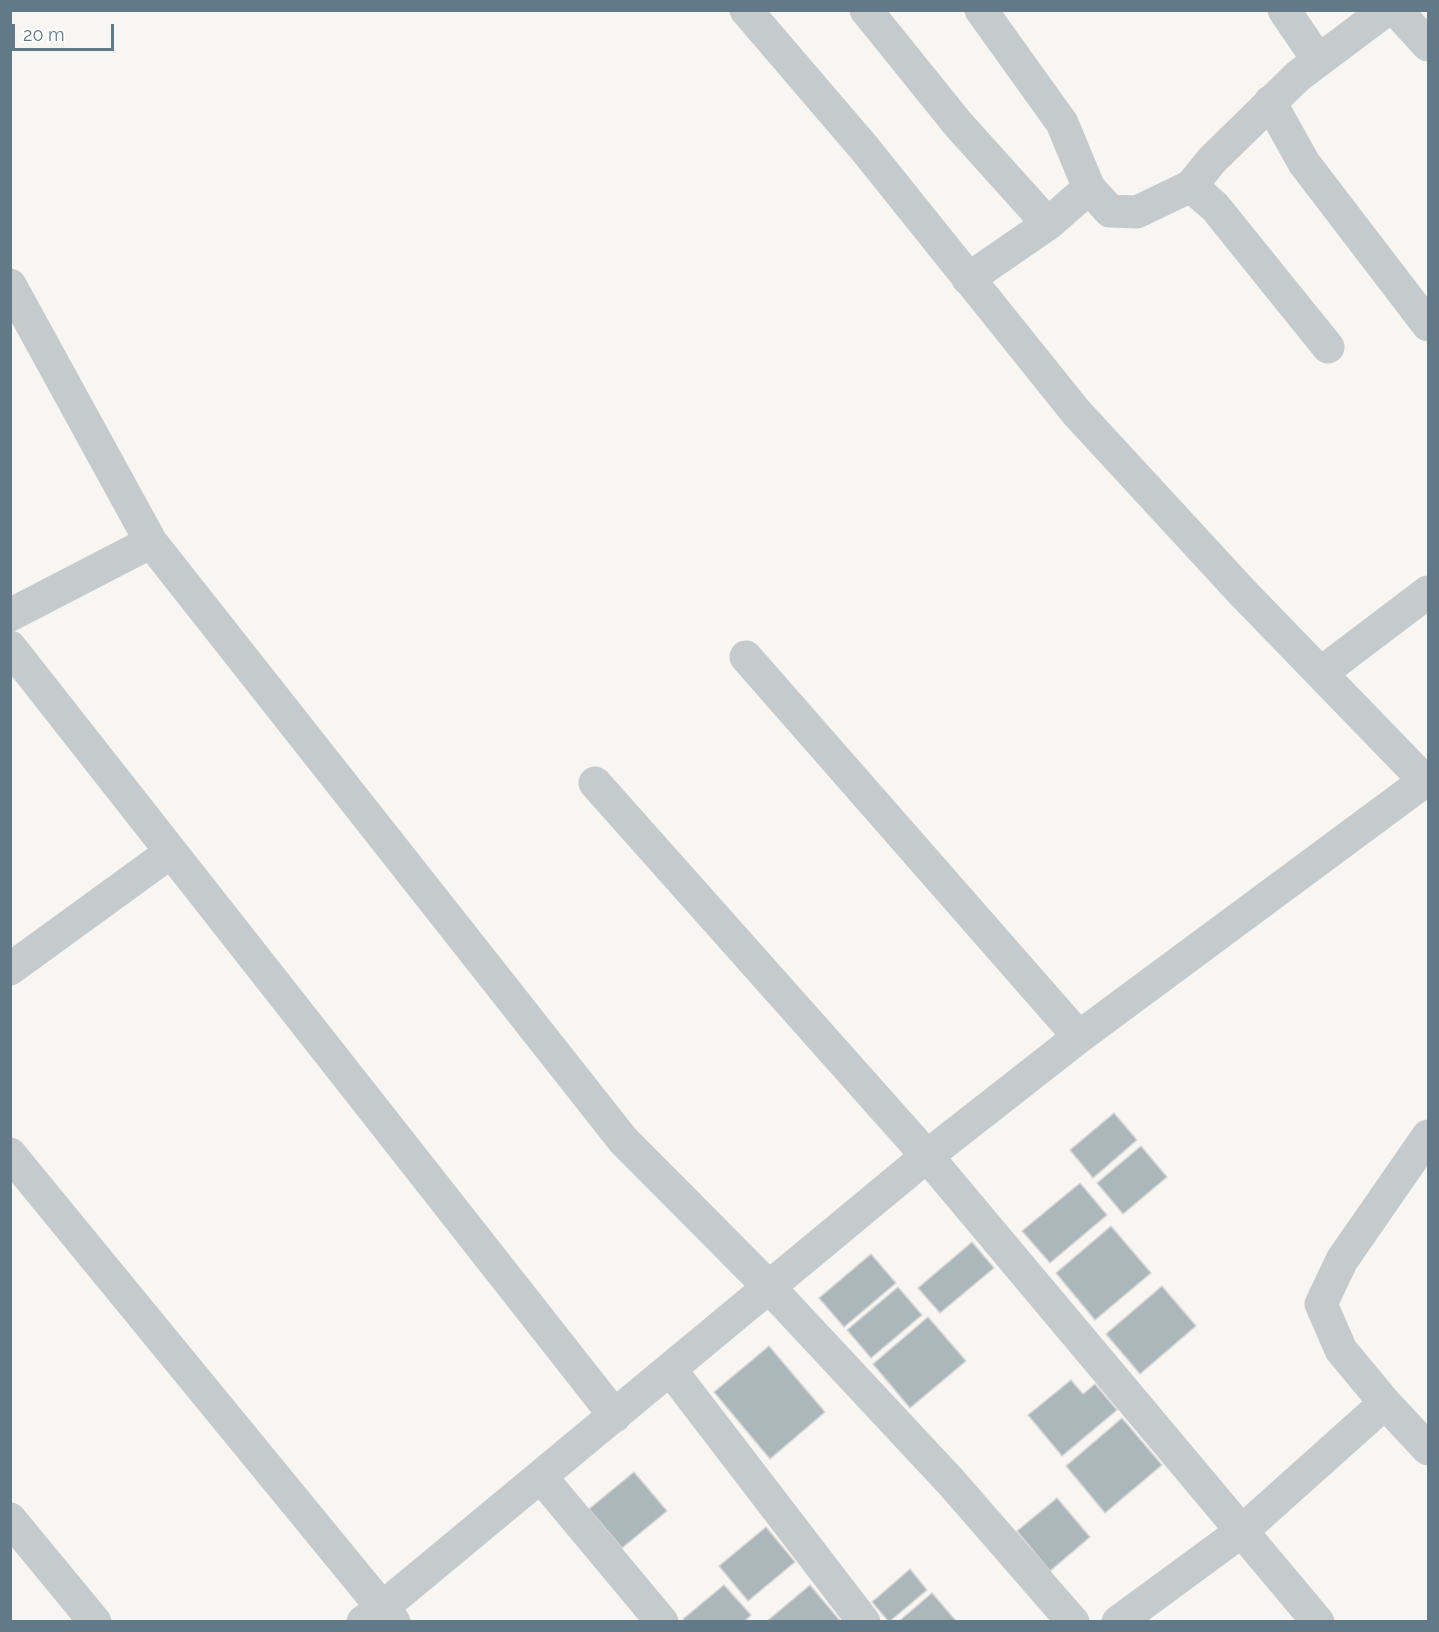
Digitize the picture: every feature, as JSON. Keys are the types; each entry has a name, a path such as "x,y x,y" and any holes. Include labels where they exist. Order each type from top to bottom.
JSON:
{"street":[{"path":"10,1154 380,1617 541,1477 927,1155 1079,1037 1427,782 1242,592 1076,412 865,149 746,10"},
{"path":"866,10 958,124 1048,224"},
{"path":"981,10 1062,123 1089,188 1110,211 1137,212 1191,186 1212,160 1298,76 1386,10"},
{"path":"1284,10 1318,60"},
{"path":"1396,10 1428,45"},
{"path":"1270,102 1304,163 1428,325"},
{"path":"1191,186 1215,207 1328,347"},
{"path":"968,279 1048,224 1089,188"},
{"path":"10,285 151,542 623,1140 769,1287 951,1482 1073,1622"},
{"path":"10,615 151,542"},
{"path":"1321,673 1428,592"},
{"path":"10,647 615,1416"},
{"path":"746,657 1079,1037"},
{"path":"595,783 927,1155 1318,1622"},
{"path":"10,969 171,852"},
{"path":"1428,1136 1342,1260 1321,1304 1341,1350 1385,1403 1428,1449"},
{"path":"670,1369 864,1622"},
{"path":"1118,1622 1242,1531 1385,1403"},
{"path":"541,1477 662,1622"},
{"path":"10,1519 95,1622"}],"building":[{"path":"1114,1113 1137,1140 1093,1178 1070,1150"},
{"path":"1141,1146 1167,1177 1123,1214 1097,1183"},
{"path":"1080,1183 1107,1215 1050,1263 1022,1231"},
{"path":"1111,1226 1151,1273 1095,1320 1056,1273"},
{"path":"972,1242 994,1268 940,1313 918,1288"},
{"path":"871,1254 896,1283 844,1327 819,1298"},
{"path":"1162,1286 1196,1326 1140,1374 1106,1334"},
{"path":"898,1287 922,1315 871,1358 847,1330"},
{"path":"928,1317 966,1361 910,1408 873,1364"},
{"path":"769,1346 825,1412 770,1459 714,1392"},
{"path":"1071,1380 1083,1394 1095,1384 1117,1410 1062,1456 1028,1415"},
{"path":"1122,1418 1162,1465 1105,1513 1066,1466"},
{"path":"634,1472 667,1511 622,1548 589,1509"},
{"path":"1057,1498 1090,1537 1050,1571 1017,1531"},
{"path":"766,1527 795,1562 748,1601 719,1566"},
{"path":"910,1569 927,1590 889,1622 872,1602"},
{"path":"724,1585 751,1615 744,1622 685,1622 683,1619"},
{"path":"810,1585 841,1622 766,1622"},
{"path":"932,1593 957,1622 898,1622"}]}
